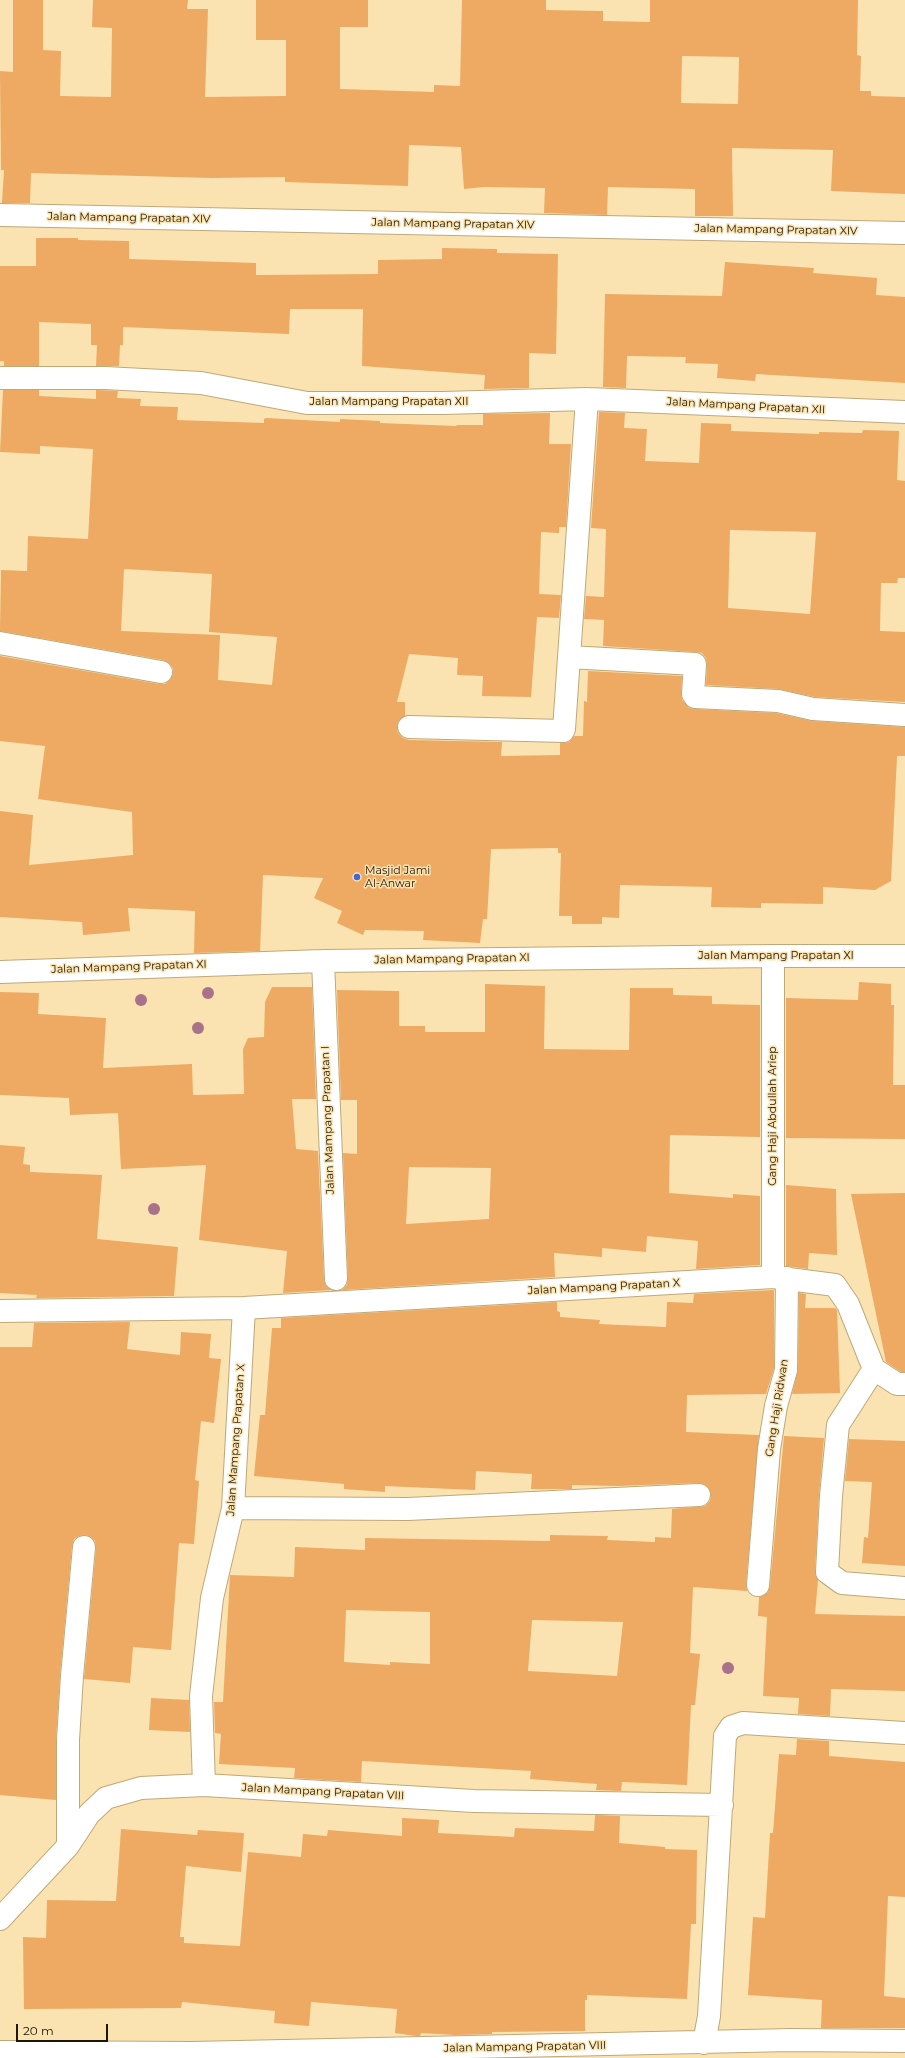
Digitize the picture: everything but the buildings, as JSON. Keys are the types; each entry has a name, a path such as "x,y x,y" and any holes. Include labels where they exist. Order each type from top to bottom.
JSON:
{"street":[{"name":"Jalan Mampang Prapatan XIV","path":"0,215 905,233"},
{"name":"Jalan Mampang Prapatan XII","path":"0,378 105,378 201,383 307,403 443,403 588,399 905,412"},
{"path":"409,726 563,731 565,727 588,399"},
{"path":"0,643 161,672"},
{"path":"570,657 695,664 695,696 778,701 813,709 905,715"},
{"name":"Gang Haji Abdullah Ariep","path":"773,956 780,1277"},
{"name":"Jalan Mampang Prapatan XI","path":"0,972 322,961 905,956"},
{"name":"Jalan Mampang Prapatan I","path":"322,961 336,1279"},
{"name":"Jalan Mampang Prapatan X","path":"0,1311 244,1308 780,1277 836,1285 848,1304 874,1369"},
{"name":"Gang Haji Ridwan","path":"758,1585 769,1449 776,1406 786,1370 780,1277"},
{"name":"Jalan Mampang Prapatan X","path":"204,1785 201,1696 212,1598 233,1508 244,1308"},
{"path":"905,1384 897,1384 874,1369 838,1426 831,1496 827,1572 842,1583 905,1588"},
{"path":"233,1508 408,1509 699,1495"},
{"path":"68,1846 68,1740 72,1676 84,1547"},
{"path":"704,2043 709,2016 725,1736 731,1727 742,1723 905,1733"},
{"name":"Jalan Mampang Prapatan VIII","path":"0,1919 68,1846 89,1814 106,1798 141,1788 204,1785 474,1801 722,1805"},
{"name":"Jalan Mampang Prapatan VIII","path":"0,2052 192,2055 704,2043 791,2049 905,2041"}],"place":[{"name":"Masjid Jami Al-Anwar","path":"357,877"}]}
